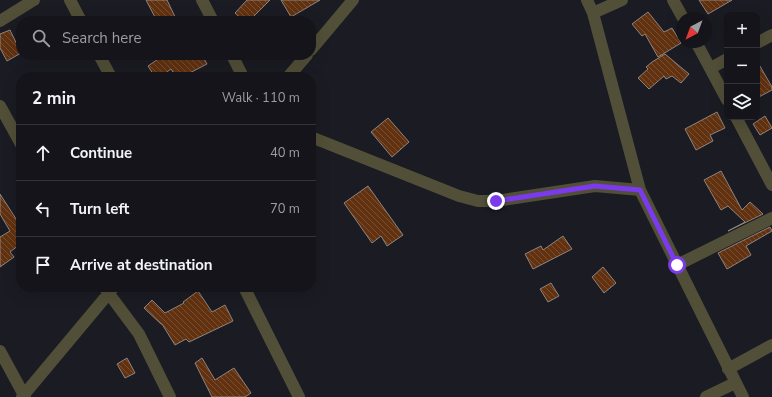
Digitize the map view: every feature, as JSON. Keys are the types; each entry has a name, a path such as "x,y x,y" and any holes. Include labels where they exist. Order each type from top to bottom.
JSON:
{"street":[{"path":"0,21 34,0"},
{"path":"70,0 78,16"},
{"path":"202,0 210,16"},
{"path":"316,42 341,5 353,0"},
{"path":"587,0 593,13 640,190 743,397"},
{"path":"593,13 622,0"},
{"path":"673,0 680,12"},
{"path":"760,41 772,35"},
{"path":"699,48 724,94"},
{"path":"102,60 108,72"},
{"path":"234,60 240,72"},
{"path":"292,72 303,60"},
{"path":"710,68 724,61"},
{"path":"0,106 16,135"},
{"path":"738,120 772,184"},
{"path":"316,139 459,196 478,201 496,201 595,186 640,190"},
{"path":"677,265 772,218"},
{"path":"0,351 24,396 107,292"},
{"path":"111,292 139,334 170,397"},
{"path":"246,292 299,397"},
{"path":"728,369 772,345"},
{"path":"706,397 735,383"}],"building":[{"path":"146,0 167,0 175,16 154,16"},
{"path":"247,0 270,0 254,16 238,16 235,13"},
{"path":"281,0 320,0 293,16 290,16"},
{"path":"699,0 732,0 711,12 707,12"},
{"path":"648,12 664,32 672,28 676,35 676,46 658,57 645,34 642,36 632,24"},
{"path":"10,30 16,43 16,56 7,61 0,48 0,34"},
{"path":"665,54 689,74 681,83 672,76 666,79 664,76 649,89 638,78 648,69 646,67"},
{"path":"157,60 205,60 207,64 192,72 173,72 171,69 167,72 152,72 148,66"},
{"path":"760,66 772,87 772,90 760,96"},
{"path":"717,112 725,128 710,135 713,141 696,150 685,129"},
{"path":"765,116 772,128 760,135 753,124"},
{"path":"388,118 409,142 392,157 371,132"},
{"path":"721,171 742,210 750,202 763,214 728,231 745,222 728,206 721,210 704,180"},
{"path":"368,186 403,235 387,246 381,236 372,243 344,203"},
{"path":"0,194 16,219 16,247 10,252 14,257 0,267 0,237 10,231 0,214"},
{"path":"770,227 772,231 746,246 751,255 727,269 718,253"},
{"path":"563,236 572,249 533,269 525,254 541,246 543,250"},
{"path":"603,267 616,283 604,293 592,277"},
{"path":"551,283 559,296 548,302 540,289"},
{"path":"199,292 212,312 225,305 233,321 189,342 186,339 175,345 162,324 144,308 152,300 165,313 184,303 183,302"},
{"path":"127,358 135,373 125,378 117,364"},
{"path":"202,358 215,380 234,368 251,393 245,397 212,397 195,363"}],"route":[{"path":"496,201 595,186 640,190 677,265"}]}
